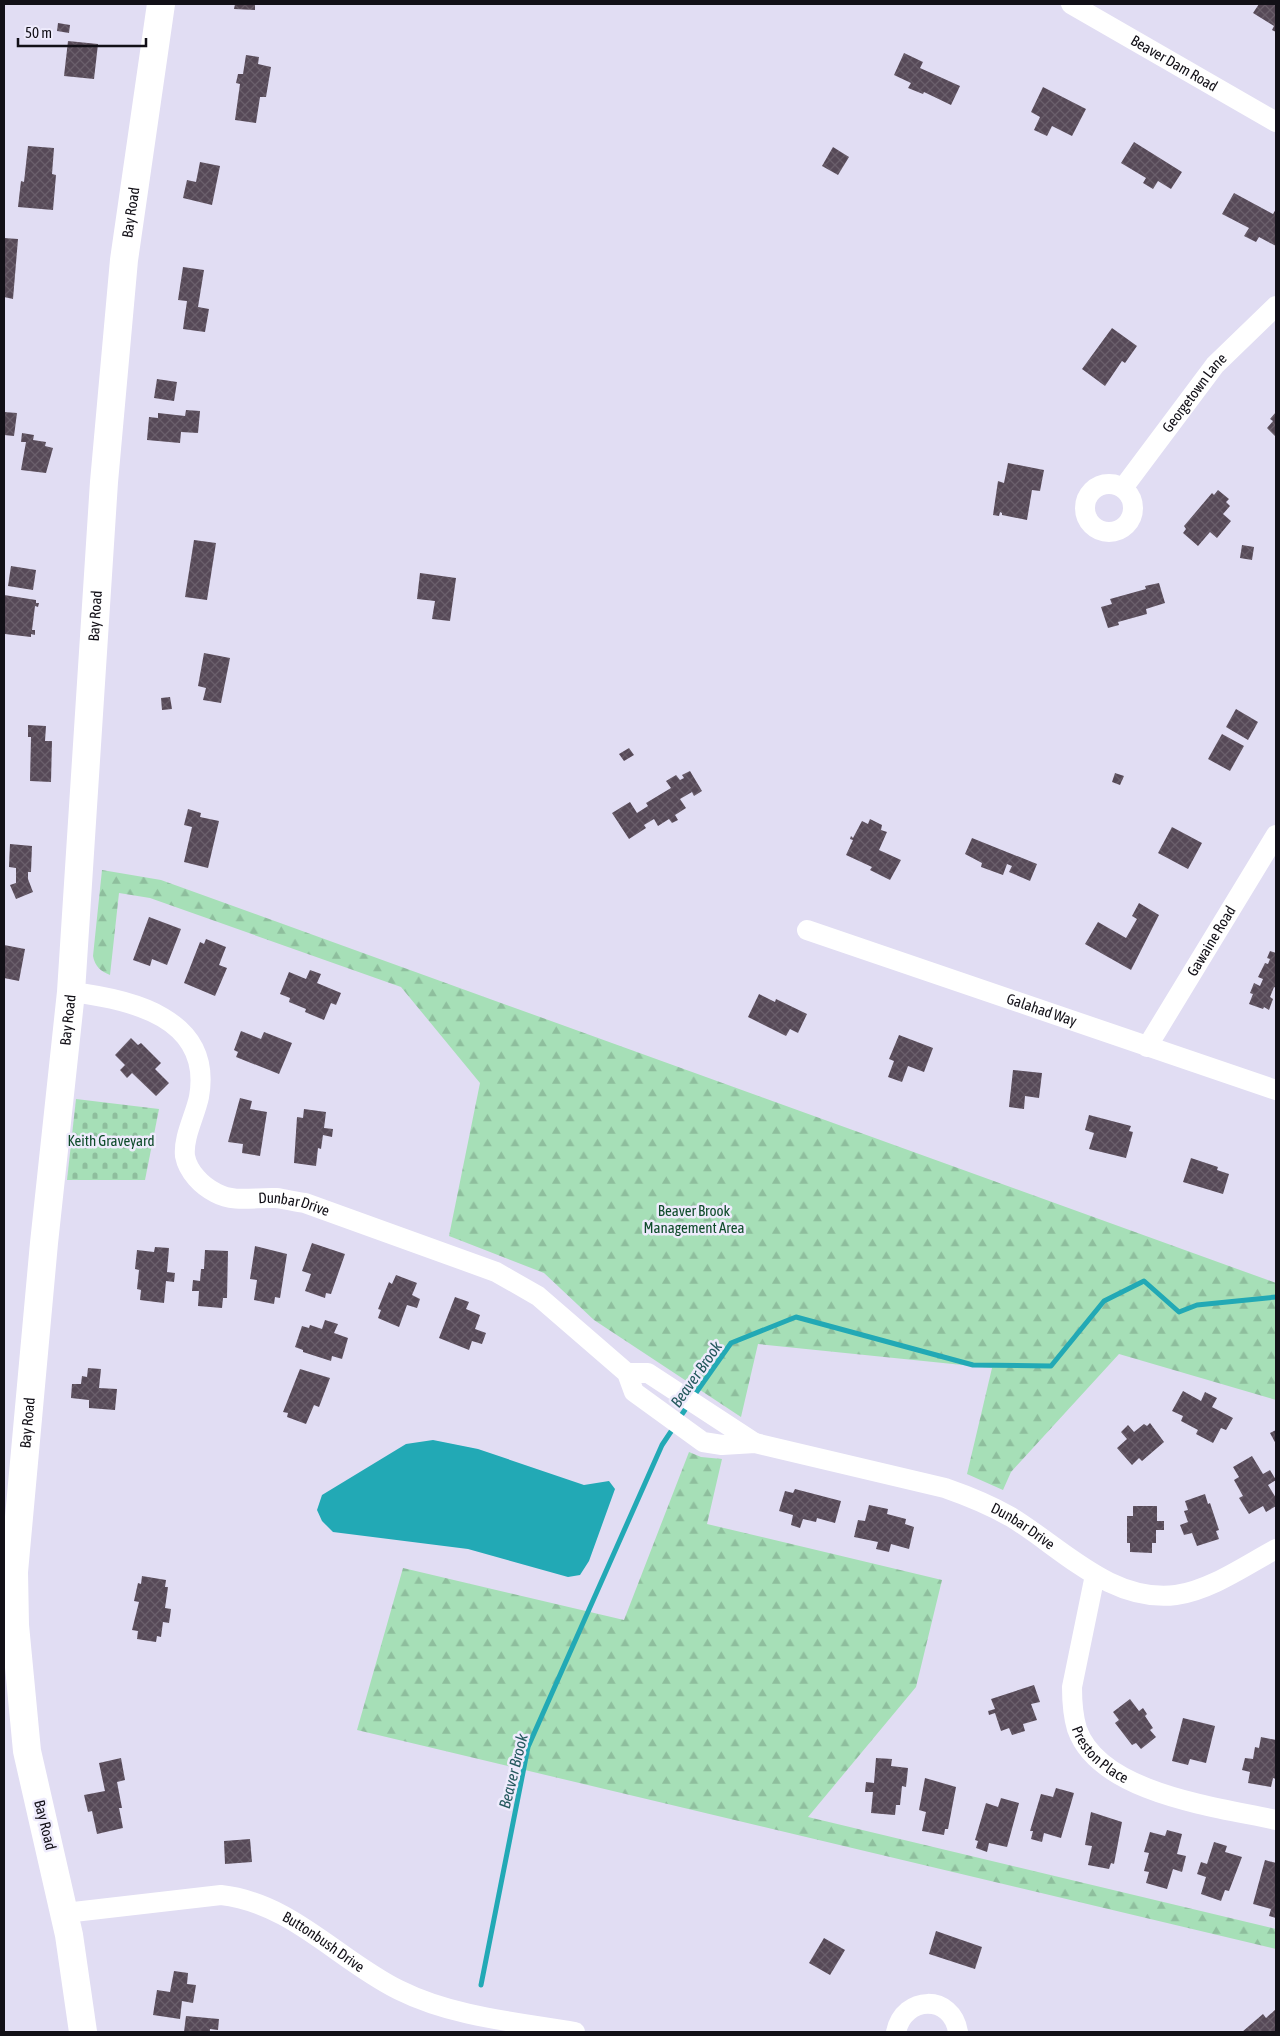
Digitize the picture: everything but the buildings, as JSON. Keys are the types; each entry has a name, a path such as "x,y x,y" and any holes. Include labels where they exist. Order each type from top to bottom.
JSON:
{"main road":[{"name":"Bay Road","path":"83,2032 77,1978 27,1751 13,1594 30,1388 71,992 105,472 124,260 161,4"}],"street":[{"name":"Beaver Dam Road","path":"1071,4 1276,122"},
{"name":"Georgetown Lane","path":"1123,488 1215,366 1276,306"},
{"name":"Gawaine Road","path":"1147,1047 1276,835"},
{"name":"Galahad Way","path":"807,930 1276,1090"},
{"name":"Dunbar Drive","path":"71,992 104,996 143,1007 177,1028 192,1046 198,1062 200,1079 185,1156 190,1170 202,1184 217,1194 235,1199 276,1198 305,1203 496,1272 538,1296 627,1372 634,1392 651,1406 704,1442 722,1445 755,1443 945,1488 1011,1517 1095,1575 1135,1593 1176,1595 1210,1583 1276,1549"},
{"name":"Dunbar Drive","path":"627,1372 648,1373 755,1443"},
{"name":"Preston Place","path":"1095,1575 1072,1687 1072,1704 1078,1730 1091,1750 1112,1770 1147,1788 1276,1820"},
{"name":"Buttonbush Drive","path":"64,1913 221,1895 243,1897 263,1904 284,1915 313,1932 373,1975 421,2000 459,2011 575,2032"},
{"path":"896,2032 903,2016 909,2010 925,2004 933,2004 948,2012 954,2018 958,2032"}],"green space":[{"name":"Beaver Brook Management Area","path":"102,870 161,880 1276,1283 1276,1400 1119,1354 1011,1472 1003,1490 967,1474 992,1368 758,1344 741,1417 594,1320 544,1273 449,1236 480,1083 401,987 150,898 119,893 110,975 99,968 93,956"},
{"name":"Keith Graveyard","path":"76,1099 159,1109 145,1180 67,1180"},
{"path":"689,1452 701,1457 722,1459 707,1524 942,1580 916,1687 808,1817 1276,1929 1276,1949 357,1730 403,1568 624,1620"}],"water":[{"path":"433,1440 478,1449 584,1485 609,1481 615,1489 589,1561 580,1575 568,1577 468,1549 333,1532 322,1521 317,1510 322,1495 406,1444"}],"waterway":[{"name":"Beaver Brook","path":"693,1397 731,1343 796,1317 973,1365 1051,1366 1104,1301 1144,1281 1179,1312 1197,1305 1276,1297"},
{"name":"Beaver Brook","path":"678,1420 689,1404"},
{"name":"Beaver Brook","path":"481,1985 528,1747 662,1445 674,1427"}]}
